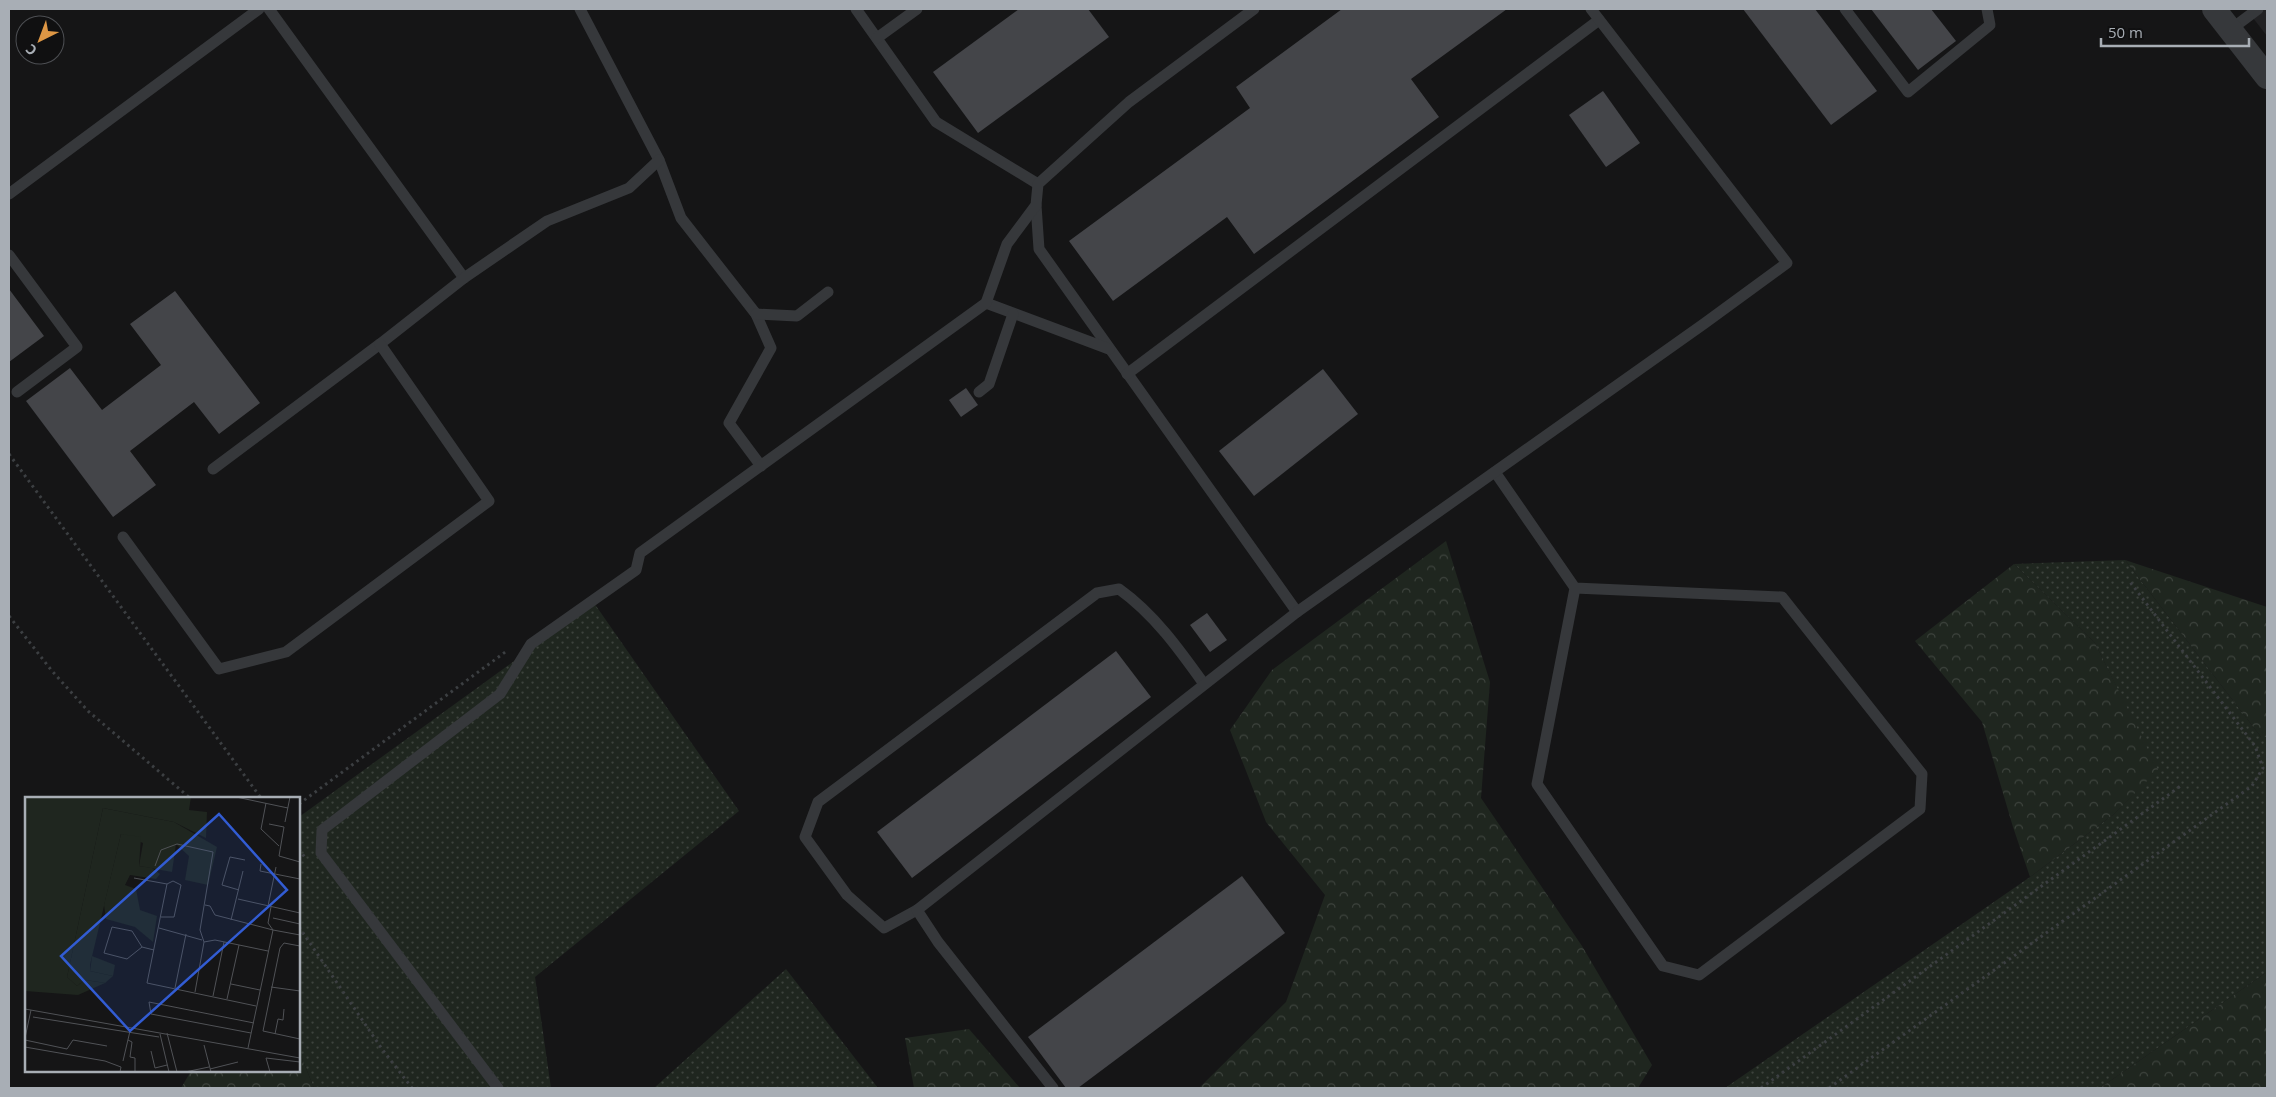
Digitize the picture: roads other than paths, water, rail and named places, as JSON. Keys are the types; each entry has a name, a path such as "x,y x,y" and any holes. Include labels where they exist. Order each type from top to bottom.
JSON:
{"street":[{"path":"2214,9 2267,77"}],"lane":[{"path":"9,194 259,9"},
{"path":"268,9 464,278"},
{"path":"580,9 659,160 682,218 756,314 770,348 729,423 761,466"},
{"path":"856,9 936,122 1038,184"},
{"path":"877,38 918,9"},
{"path":"1254,9 1130,102 1038,184 1036,205 1039,249 1297,612"},
{"path":"1204,684 1168,635 1136,601 1119,589 1096,593 818,802 805,837 847,895 884,928 917,910 1297,612 1787,263 1591,9"},
{"path":"1845,9 1908,92 1990,25 1987,9"},
{"path":"2230,30 2258,9"},
{"path":"1127,374 1599,20"},
{"path":"213,469 380,344 464,278 547,221 630,188 659,160"},
{"path":"498,1088 321,853 322,830 500,694 531,644 636,570 640,553 986,303 1007,244 1036,205"},
{"path":"9,256 77,346 17,392"},
{"path":"756,314 797,316 828,292"},
{"path":"986,303 1109,349"},
{"path":"979,392 989,384 1012,314"},
{"path":"123,538 219,668 286,652 488,501 380,344"},
{"path":"1495,472 1575,588 1537,784 1663,966 1699,975 1920,809 1922,774 1782,597 1575,588"},
{"path":"917,910 938,942 1052,1088"}]}
